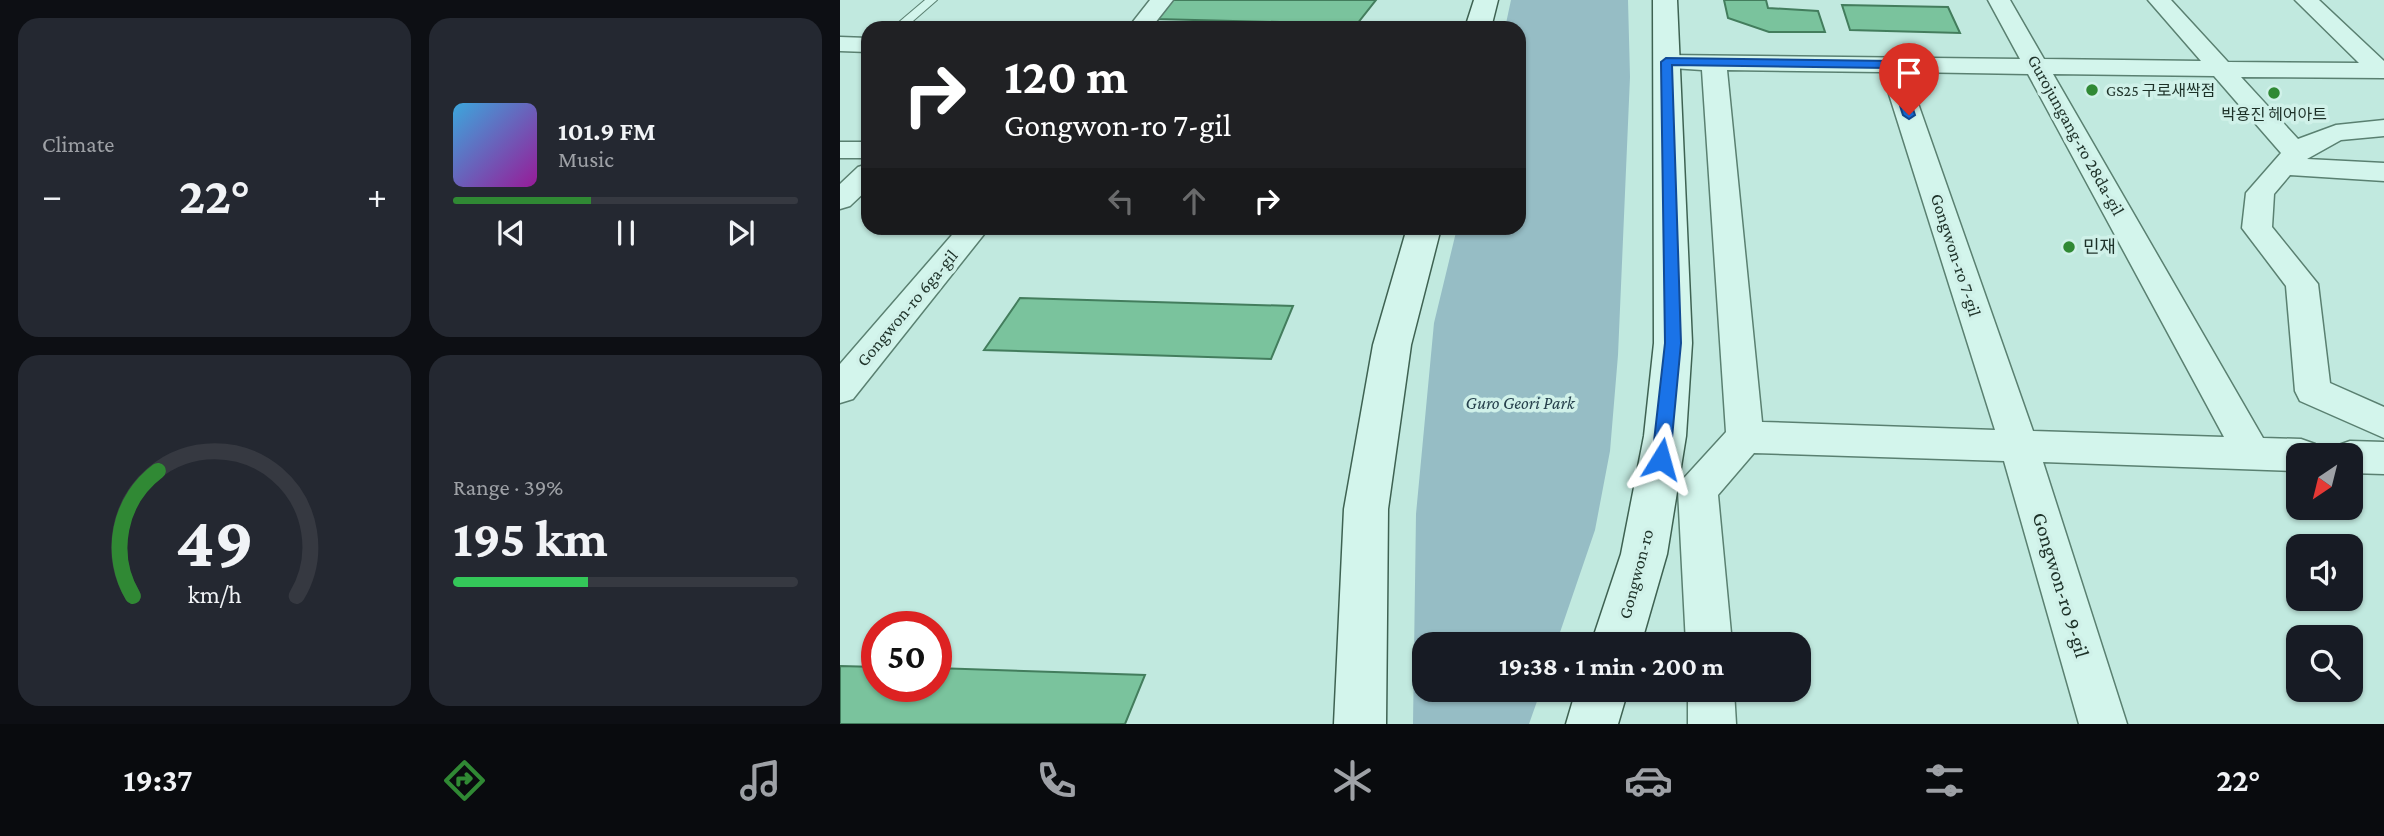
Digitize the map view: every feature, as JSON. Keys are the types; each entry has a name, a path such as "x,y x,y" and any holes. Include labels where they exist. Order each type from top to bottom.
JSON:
{"main road":[{"path":"1480,21 1486,0"},
{"name":"Gongwon-ro","path":"1620,632 1644,554 1665,436 1673,343 1665,0"},
{"path":"1360,724 1366,509 1392,345 1422,235"},
{"path":"1591,724 1598,702"}],"street":[{"path":"1145,21 1162,0"},
{"name":"Gurojungang-ro 28da-gil","path":"1999,0 2252,453"},
{"path":"2159,0 2217,68 2289,160 2384,173"},
{"path":"2306,0 2382,71"},
{"path":"840,44 861,45"},
{"path":"1666,62 2382,71"},
{"path":"1708,632 1698,490 1745,437 1714,62"},
{"name":"Gongwon-ro 7-gil","path":"1892,64 2020,446"},
{"path":"2384,128 2336,133 2308,145 2289,160 2260,193 2257,228 2302,284 2313,391 2384,423"},
{"path":"840,150 861,150"},
{"path":"840,200 861,180"},
{"name":"Gongwon-ro 6ga-gil","path":"840,389 968,235"},
{"path":"1745,437 2286,454"},
{"name":"Gongwon-ro 9-gil","path":"2020,446 2103,724"},
{"path":"2363,457 2384,458"},
{"path":"1711,702 1712,724"}],"lane":[{"path":"906,21 932,0"}],"green space":[{"name":"Guro Geori Park","path":"1511,0 1628,0 1630,77 1618,355 1610,451 1595,530 1560,632 1414,632 1416,514 1434,323 1455,235 1526,235 1526,21 1506,21"},
{"name":"Guro Geori Park","path":"1413,702 1537,702 1529,724 1413,724"}],"building":[{"path":"1171,0 1376,0 1359,21 1156,19"},
{"path":"1724,0 1766,0 1768,8 1818,11 1825,32 1769,32 1728,18"},
{"path":"1842,5 1948,7 1960,33 1850,30"},
{"path":"1020,298 1293,306 1271,359 984,350"},
{"path":"840,666 861,667 861,702 952,702 952,669 1145,675 1125,724 840,724"}],"place":[{"name":"GS25 구로새싹점","path":"2092,90"},
{"name":"박용진 헤어아트","path":"2274,93"},
{"name":"민재","path":"2069,247"}],"route":[{"path":"1661,459 1673,343 1666,62 1892,64 1909,115"}]}
